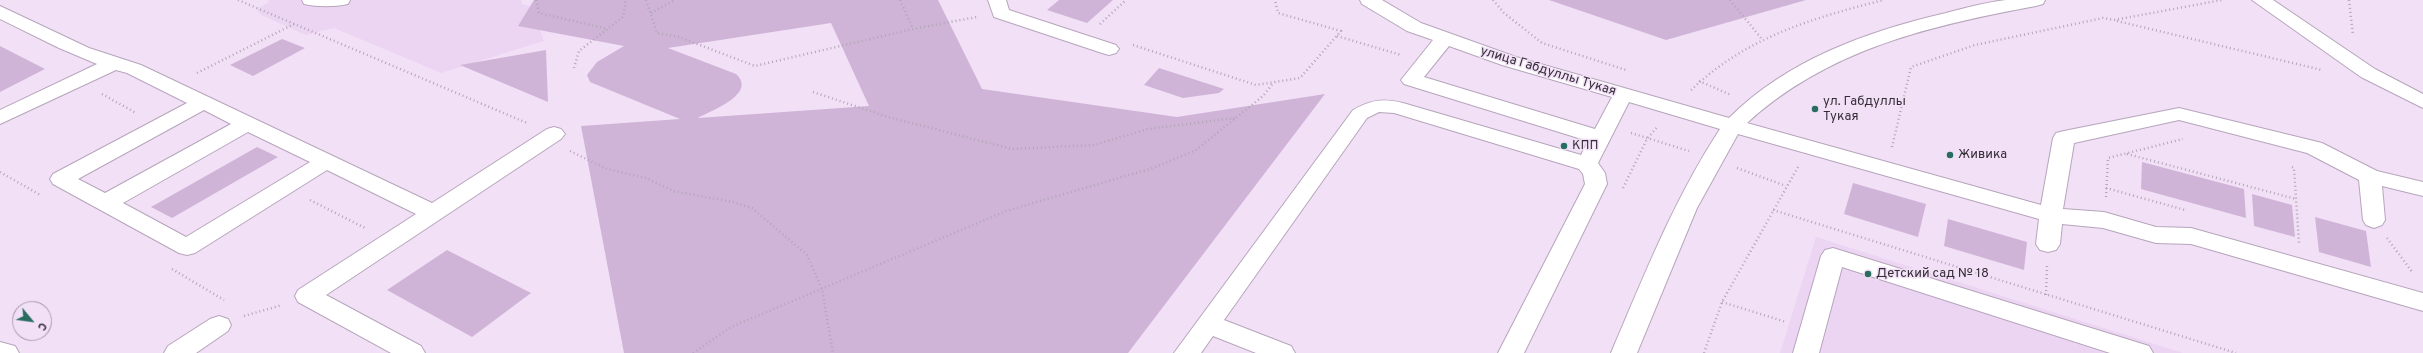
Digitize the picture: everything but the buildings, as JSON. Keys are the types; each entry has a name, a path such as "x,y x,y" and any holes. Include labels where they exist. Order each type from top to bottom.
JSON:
{"street":[{"path":"312,0 341,0"},
{"name":"улица Габдуллы Тукая","path":"1369,0 1414,27 1509,61 1623,95 2051,216 2104,220 2156,235 2191,236 2422,302"},
{"path":"1624,353 1693,194 1733,126 1786,81 1804,70 1846,51 1934,21 2004,3 2036,0"},
{"path":"2261,0 2362,68 2423,102"},
{"path":"999,7 1081,40 1109,49"},
{"path":"0,12 82,52 113,64 134,69 171,86 434,213"},
{"path":"1445,38 1411,80 1600,138"},
{"path":"0,118 113,64"},
{"path":"2362,68 2423,86"},
{"path":"1587,164 1623,95"},
{"path":"204,102 61,179 187,247 327,162"},
{"path":"1186,353 1360,114 1376,105 1396,107 1587,164 1594,173 1596,184 1511,353"},
{"path":"2048,244 2051,216 2064,138 2179,114 2314,148 2370,176 2423,189"},
{"path":"105,203 248,124"},
{"path":"412,353 307,296 554,134"},
{"path":"2370,176 2374,220"},
{"path":"1806,353 1833,256 2140,353"},
{"path":"1208,324 1282,353"},
{"path":"177,353 219,325"},
{"path":"0,352 6,353"}],"path":[{"path":"238,0 554,134 569,151 607,169 646,178 673,192 733,202 752,208 807,255 822,289 833,353"},
{"path":"536,0 539,13 608,29"},
{"path":"574,68 579,51 623,17 626,0"},
{"path":"646,0 657,33 679,37 755,66 999,7"},
{"path":"651,13 675,0"},
{"path":"900,0 913,29"},
{"path":"1081,40 1126,0"},
{"path":"1109,49 1127,43 1256,85 1300,78 1341,31 1278,13 1275,0"},
{"path":"1493,0 1504,13 1542,43 1631,72"},
{"path":"1730,0 1761,38"},
{"path":"1622,189 1647,139 1672,109 1699,81 1725,61 1761,38 1791,26 1883,0"},
{"path":"2114,20 2222,0"},
{"path":"2349,0 2362,68"},
{"path":"1886,170 1911,67 1975,45 2103,18 2323,71"},
{"path":"171,86 294,24"},
{"path":"77,80 159,126"},
{"path":"693,353 731,327 1006,211 1160,165 1196,150 1263,96 1274,82"},
{"path":"813,92 888,117 1012,149 1094,146 1148,129 1208,120 1237,118"},
{"path":"2104,220 2108,158 2184,138"},
{"path":"1704,353 1722,302 1810,148"},
{"path":"2126,154 2296,199"},
{"path":"2287,165 2294,168 2299,243 2292,241"},
{"path":"285,187 391,241"},
{"path":"2106,188 2188,211"},
{"path":"1774,210 2236,353"},
{"path":"2374,220 2416,278 2422,302"},
{"path":"2046,323 2048,244"},
{"path":"219,325 307,296"},
{"path":"1722,302 1813,330"}],"shaded area":[{"path":"267,0 521,0 522,4 532,7 544,41 441,73 334,28 306,35 261,15 256,9 270,2"},
{"path":"534,0 938,0 982,89 1177,117 1325,94 1128,353 624,353 581,126 680,119 590,82 587,75 597,62 624,46 518,26","holes":["831,23 869,106 698,118 730,101 737,95 741,88 741,81 736,74 668,48"]},
{"path":"1059,0 1113,0 1087,23 1047,10"},
{"path":"1549,0 1806,0 1666,40"},
{"path":"282,39 305,48 253,76 230,65"},
{"path":"0,46 45,69 0,92"},
{"path":"546,50 548,102 460,65"},
{"path":"1159,68 1224,89 1219,93 1183,98 1144,85"},
{"path":"257,147 278,157 172,218 151,207"},
{"path":"2142,162 2244,189 2246,218 2141,189"},
{"path":"1853,183 1926,204 1918,237 1844,214"},
{"path":"2252,194 2292,205 2295,237 2254,226"},
{"path":"2315,217 2366,231 2371,267 2319,252"},
{"path":"1948,219 2027,242 2024,270 1944,246"},
{"name":"Детский сад № 18","path":"1816,237 2183,353 1780,353"},
{"path":"447,250 531,293 472,337 387,290"}],"place":[{"name":"ул. Габдуллы Тукая","path":"1815,109"},
{"name":"КПП","path":"1564,146"},
{"name":"Живика","path":"1950,155"},
{"name":"Детский сад № 18","path":"1868,274"}]}
